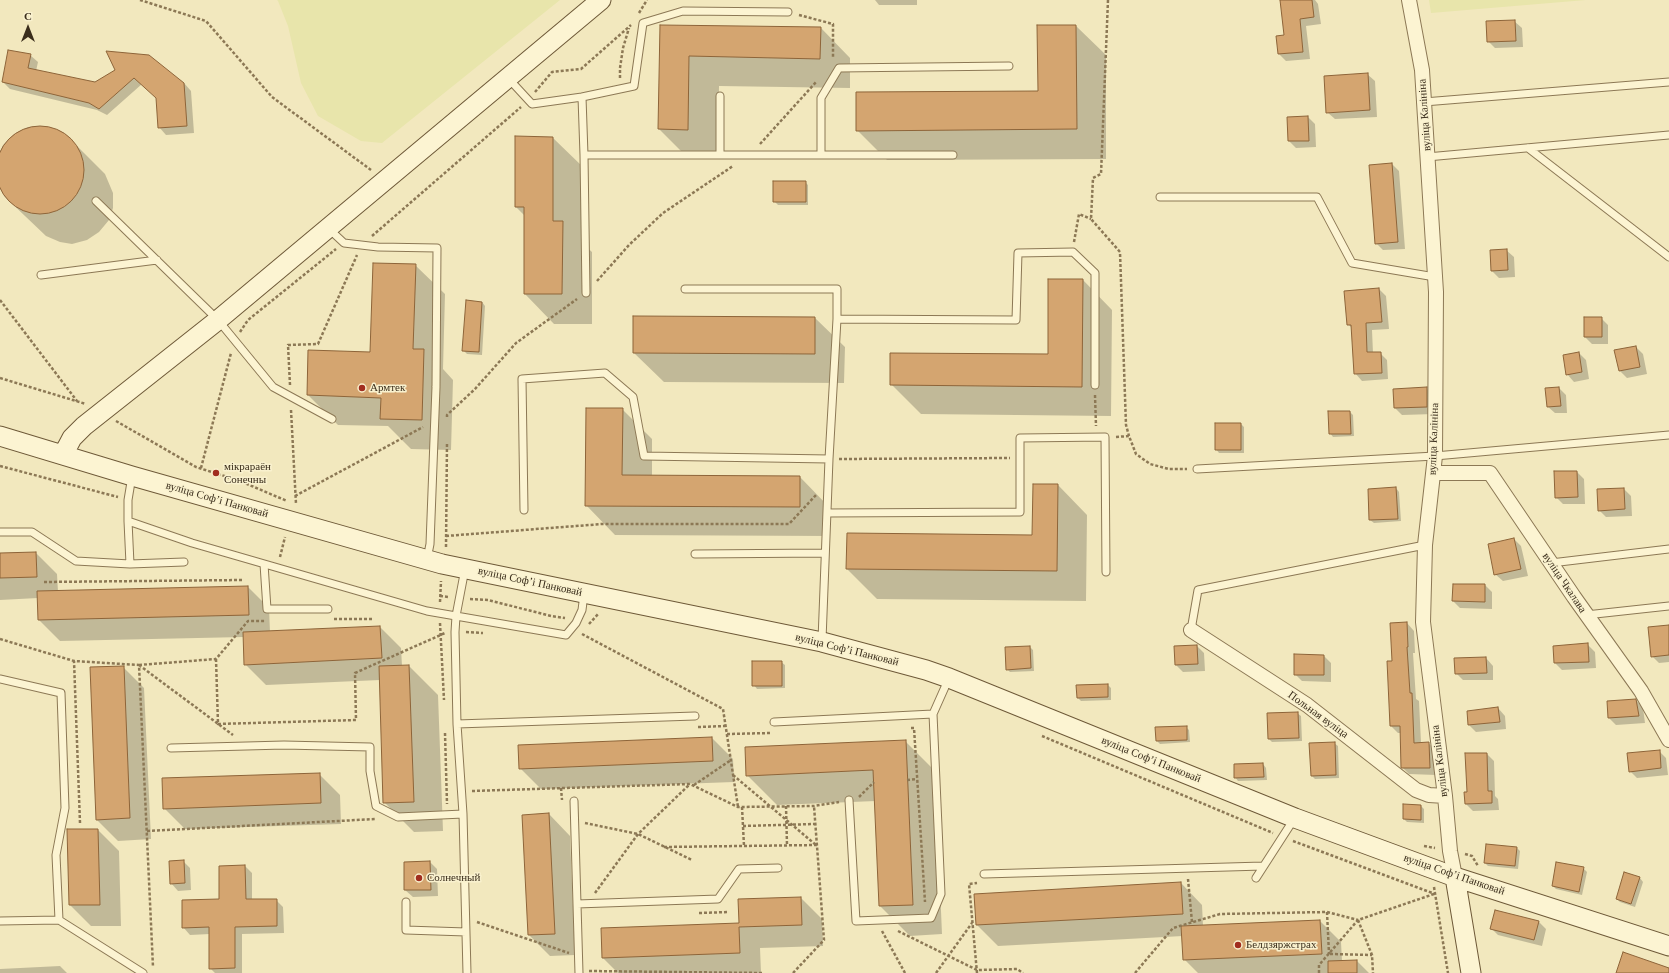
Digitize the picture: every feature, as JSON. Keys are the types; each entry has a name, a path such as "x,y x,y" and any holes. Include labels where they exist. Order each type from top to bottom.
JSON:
{"main road":[{"path":"63,455 72,438 84,426 218,320 601,0"},
{"name":"вуліца Софʼі Панковай","path":"0,436 132,476 290,521 583,602 822,642 926,670 1295,818 1455,877 1669,946"},
{"path":"1455,877 1470,973"}],"street":[{"name":"вуліца Калініна","path":"1409,0 1422,70 1435,277 1435,456 1425,545 1423,622 1445,796 1450,851 1455,877"},
{"name":"вуліца Чкалава","path":"1433,473 1490,473 1586,615 1641,691 1669,740"},
{"name":"Польная вуліца","path":"1190,630 1307,705 1416,790 1429,795 1445,796"}],"lane":[{"path":"508,78 532,104 582,97 634,86 643,23 683,11 788,12"},
{"path":"821,155 821,98 839,68 1009,66"},
{"path":"1424,102 1669,82"},
{"path":"720,96 720,154"},
{"path":"582,97 586,293"},
{"path":"1428,157 1669,134"},
{"path":"1528,148 1669,257"},
{"path":"584,155 953,155"},
{"path":"1160,197 1318,197 1352,263 1435,277"},
{"path":"96,200 218,320 273,387 332,419"},
{"path":"328,228 344,243 378,247 437,248 435,421 430,544 427,559"},
{"path":"837,319 1016,320 1018,253 1073,252 1095,273 1095,385"},
{"path":"41,276 157,260"},
{"path":"686,289 837,289 837,319 828,459 822,642"},
{"path":"524,510 522,379 604,373 632,397 644,456 828,459"},
{"path":"1197,469 1435,456 1669,435"},
{"path":"827,513 1020,512 1020,438 1105,437 1106,572"},
{"path":"130,564 128,500 132,476"},
{"path":"128,521 192,543 427,611 566,635 576,623 583,602"},
{"path":"0,532 32,532 76,561 130,564 184,562"},
{"path":"1190,630 1198,590 1425,545"},
{"path":"1550,563 1669,549"},
{"path":"695,554 825,553"},
{"path":"264,564 267,609 328,608"},
{"path":"465,569 456,616 455,632 457,724 463,814 467,973"},
{"path":"1586,615 1669,606"},
{"path":"849,800 856,921 931,918 941,894 932,714 949,678"},
{"path":"0,679 61,693 65,808 56,855 59,920"},
{"path":"774,722 932,714"},
{"path":"457,724 695,716"},
{"path":"171,748 249,746 370,747 370,771 376,806 398,817 463,814"},
{"path":"574,800 579,972"},
{"path":"1256,878 1295,818"},
{"path":"984,874 1263,866"},
{"path":"577,904 718,899 739,869 778,868"},
{"path":"406,902 406,930 466,932"},
{"path":"0,921 59,920 143,973"}],"path":[{"path":"140,0 206,21 272,97 386,180"},
{"path":"636,17 647,0"},
{"path":"1091,219 1093,178 1101,174 1108,0"},
{"path":"788,12 833,24 833,62"},
{"path":"276,568 295,504 288,345 318,344 361,245 528,100 552,72 581,69 629,28 633,22"},
{"path":"620,88 620,68 623,48 629,28"},
{"path":"295,496 447,415 475,389 516,343 586,293 629,246 663,213 751,154 818,79"},
{"path":"1073,252 1079,214 1091,219 1120,252 1126,425 1136,454 1150,464 1169,469 1197,469"},
{"path":"0,300 77,401"},
{"path":"0,378 85,403 196,467 240,481 288,501"},
{"path":"1095,385 1096,437"},
{"path":"447,415 447,423"},
{"path":"1105,437 1129,436"},
{"path":"446,546 447,438"},
{"path":"828,459 1020,458"},
{"path":"0,466 128,500"},
{"path":"446,536 602,524 789,524 816,497 816,489"},
{"path":"44,582 244,580"},
{"path":"444,705 439,613 440,596 488,600 565,618 570,606 583,602 600,613 580,633 723,709 733,775 743,826 744,846"},
{"path":"218,724 216,659 248,621"},
{"path":"218,724 356,720 355,674 441,634 455,632 488,634"},
{"path":"0,639 74,661 139,664 216,659"},
{"path":"74,661 80,823"},
{"path":"139,664 249,746"},
{"path":"139,664 153,973"},
{"path":"444,728 448,815"},
{"path":"914,728 925,909"},
{"path":"1036,734 1282,837 1435,894"},
{"path":"694,786 731,760"},
{"path":"733,775 817,845"},
{"path":"907,780 917,779"},
{"path":"462,792 690,784 740,807 814,806 858,799 874,782"},
{"path":"586,903 638,834 690,784"},
{"path":"786,806 787,845"},
{"path":"793,973 824,940 814,806"},
{"path":"147,831 398,817"},
{"path":"575,820 638,834 692,860"},
{"path":"743,826 815,824"},
{"path":"664,847 817,845"},
{"path":"1472,856 1480,869"},
{"path":"1188,875 1192,922"},
{"path":"969,884 977,971"},
{"path":"1319,973 1319,965 1358,920 1435,894"},
{"path":"1435,894 1448,973"},
{"path":"1135,973 1172,928 1220,914 1327,912 1358,920"},
{"path":"1327,912 1330,954"},
{"path":"465,919 578,956"},
{"path":"876,920 977,971 1017,969 1023,973"},
{"path":"876,920 906,973"},
{"path":"1358,920 1372,955 1373,973"},
{"path":"936,973 972,923"},
{"path":"1330,954 1372,955"},
{"path":"579,972 763,973"}],"shaded area":[{"path":"277,0 560,0 382,143 361,141 318,116 301,83 288,26"},
{"path":"1429,0 1586,0 1431,13"}],"building":[{"path":"1280,0 1312,0 1314,17 1300,19 1303,52 1278,54 1276,36 1284,35"},
{"path":"1515,20 1516,41 1487,42 1486,21"},
{"path":"660,25 821,27 820,59 689,56 688,130 658,129"},
{"path":"1037,25 1076,25 1077,129 856,131 856,92 1038,91"},
{"path":"8,50 31,54 28,68 95,82 115,70 106,51 149,55 184,83 187,126 158,128 156,98 134,78 99,109 89,103 2,82"},
{"path":"1368,73 1370,110 1326,113 1324,76"},
{"path":"1308,116 1309,141 1288,141 1287,117"},
{"path":"40,126 57,129 71,139 81,153 84,170 81,187 71,201 57,211 40,214 23,211 9,201 -1,187 -4,170 -1,153 9,139 23,129"},
{"path":"515,136 553,137 553,221 563,221 562,294 524,294 524,207 515,207"},
{"path":"1392,163 1398,242 1375,244 1369,165"},
{"path":"773,181 806,181 806,202 773,202"},
{"path":"1507,249 1508,270 1491,271 1490,250"},
{"path":"373,263 416,264 413,349 424,349 422,420 380,419 381,398 307,395 308,350 370,352"},
{"path":"1048,279 1083,279 1082,387 890,385 890,353 1048,354"},
{"path":"1379,288 1382,322 1366,323 1367,352 1381,352 1382,373 1354,374 1351,325 1347,325 1344,291"},
{"path":"466,300 482,302 479,352 462,351"},
{"path":"633,316 815,317 815,354 633,353"},
{"path":"1584,317 1602,317 1602,337 1584,337"},
{"path":"1636,346 1640,367 1619,371 1614,350"},
{"path":"1579,352 1582,372 1566,375 1563,355"},
{"path":"1427,387 1427,407 1394,408 1393,389"},
{"path":"1559,387 1561,406 1547,407 1545,388"},
{"path":"586,408 623,408 622,475 800,476 800,507 585,506"},
{"path":"1328,411 1350,411 1351,434 1329,434"},
{"path":"1215,423 1241,423 1241,450 1215,450"},
{"path":"1554,471 1577,471 1578,497 1555,498"},
{"path":"1033,484 1058,484 1057,571 846,569 847,533 1032,535"},
{"path":"1396,487 1398,519 1369,520 1368,489"},
{"path":"1624,488 1625,509 1598,511 1597,489"},
{"path":"1514,538 1521,569 1494,575 1488,544"},
{"path":"36,552 37,577 0,578 0,553"},
{"path":"1453,584 1485,584 1485,602 1452,601"},
{"path":"248,586 249,615 38,620 37,591"},
{"path":"1407,622 1407,647 1410,693 1412,693 1414,743 1429,742 1430,768 1401,768 1400,726 1390,726 1387,661 1392,661 1390,623"},
{"path":"1669,625 1669,655 1651,657 1648,627"},
{"path":"380,626 382,658 244,665 243,632"},
{"path":"1588,643 1589,662 1554,663 1553,646"},
{"path":"1197,645 1198,664 1175,665 1174,646"},
{"path":"1030,646 1031,668 1006,670 1005,647"},
{"path":"1294,654 1324,655 1324,675 1294,675"},
{"path":"1486,657 1487,673 1455,674 1454,658"},
{"path":"752,661 782,661 782,686 752,686"},
{"path":"409,665 414,802 383,803 379,666"},
{"path":"124,666 130,818 96,820 90,667"},
{"path":"1108,684 1108,697 1077,698 1076,685"},
{"path":"1636,699 1639,716 1608,718 1607,701"},
{"path":"1498,707 1500,722 1468,725 1467,711"},
{"path":"1298,712 1299,738 1268,739 1267,713"},
{"path":"1187,726 1187,740 1156,741 1155,727"},
{"path":"712,737 713,761 519,769 518,745"},
{"path":"906,740 913,905 879,906 873,770 746,776 745,747"},
{"path":"1335,742 1336,775 1311,776 1309,743"},
{"path":"1660,750 1661,768 1629,772 1627,753"},
{"path":"1465,753 1487,753 1488,791 1492,791 1492,803 1465,804 1464,792 1467,792"},
{"path":"1263,763 1264,777 1234,778 1234,764"},
{"path":"320,773 321,803 163,809 162,778"},
{"path":"1403,804 1421,805 1421,820 1403,819"},
{"path":"549,813 555,934 528,935 522,815"},
{"path":"67,829 98,829 100,905 69,905"},
{"path":"1486,844 1517,847 1515,866 1484,863"},
{"path":"184,860 185,883 170,884 169,861"},
{"path":"430,861 431,890 404,890 404,862"},
{"path":"1556,862 1584,867 1579,892 1552,886"},
{"path":"245,865 246,899 277,899 277,926 235,927 235,968 209,969 209,927 182,928 182,900 219,899 219,866"},
{"path":"1624,872 1640,877 1631,904 1616,899"},
{"path":"1181,882 1183,914 976,925 974,894"},
{"path":"801,897 802,925 739,927 740,953 602,958 601,928 739,923 738,899"},
{"path":"1495,910 1539,921 1534,940 1490,929"},
{"path":"1320,920 1322,954 1183,960 1181,926"},
{"path":"1623,952 1669,968 1669,973 1616,973"},
{"path":"1357,960 1357,973 1328,973 1328,961"}],"place":[{"name":"Армтек","path":"362,388"},
{"name":"мікрараён Сонечны","path":"216,473"},
{"name":"Солнечный","path":"419,878"},
{"name":"Белдзяржстрах","path":"1238,945"}]}
